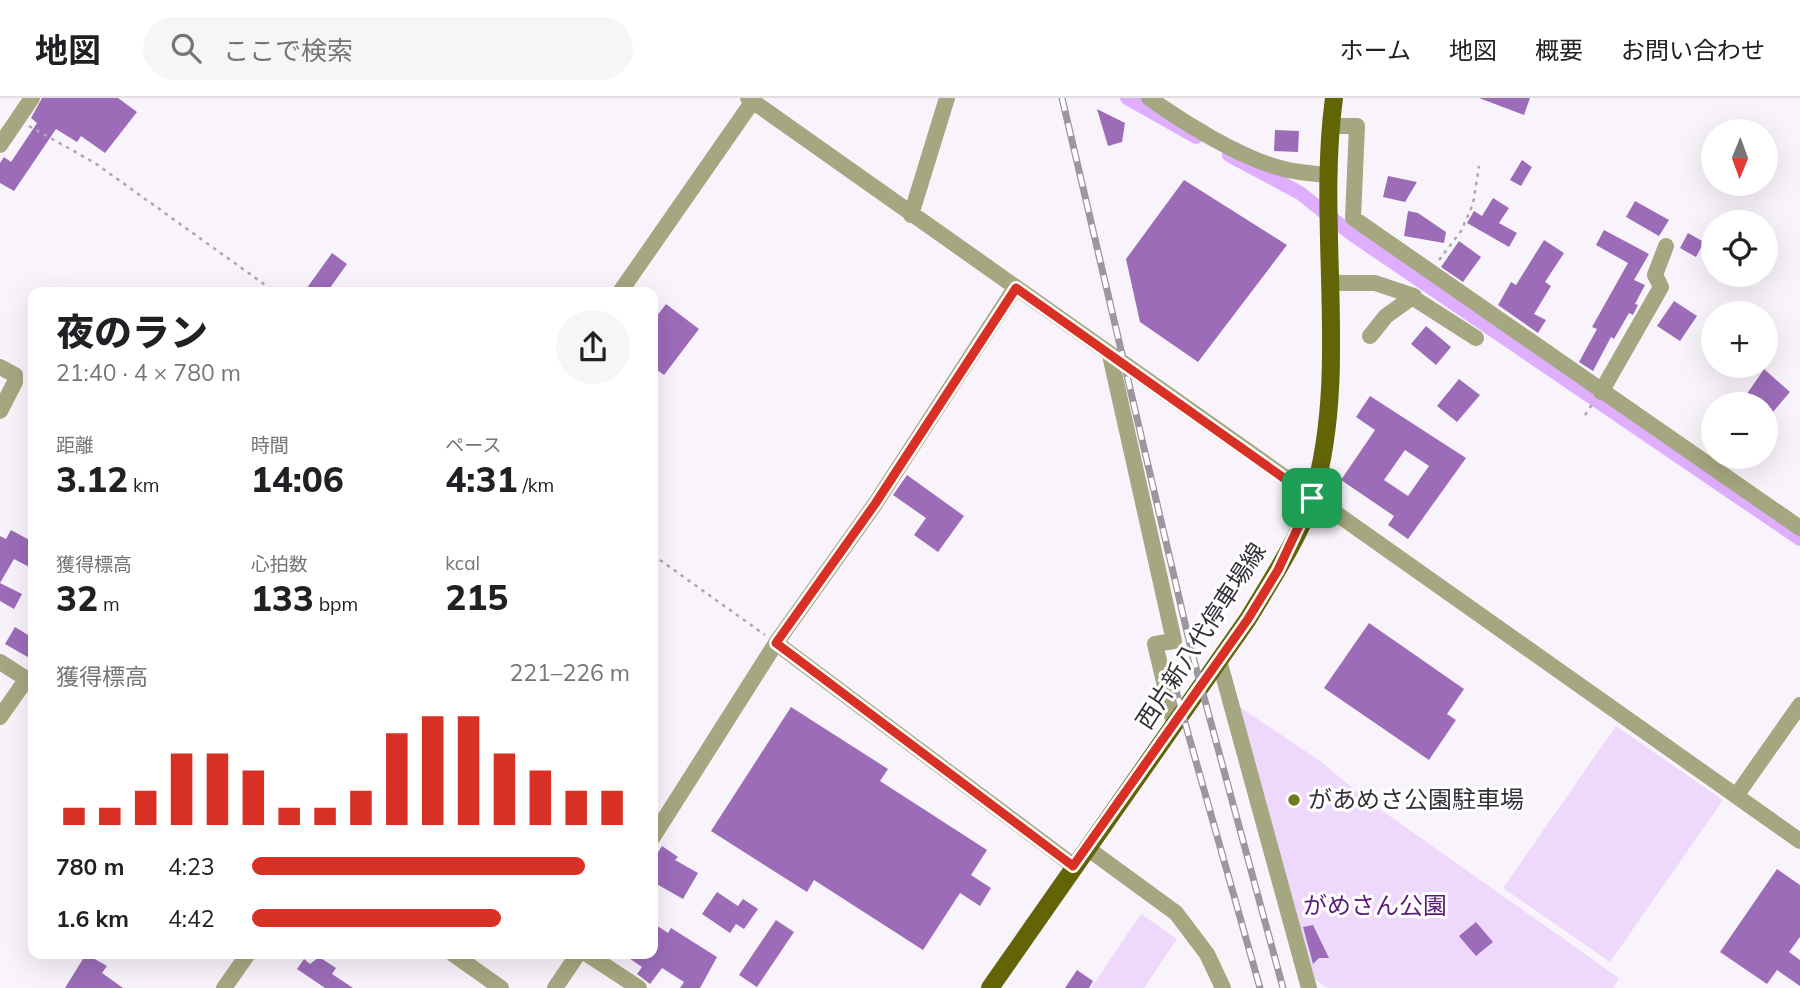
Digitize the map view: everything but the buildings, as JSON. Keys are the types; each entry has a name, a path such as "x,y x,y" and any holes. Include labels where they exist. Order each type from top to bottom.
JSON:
{"main road":[{"name":"西片新八代停車場線","path":"990,988 1219,660 1278,570 1312,498 1322,452 1332,359 1327,175 1334,98"}],"street":[{"path":"0,145 32,98"},
{"path":"911,215 947,98"},
{"path":"1149,98 1186,124 1259,160 1282,169 1327,175"},
{"path":"623,287 750,100 1800,841"},
{"path":"1331,126 1357,127 1353,218 1800,528"},
{"path":"1601,392 1661,287 1655,275 1666,246"},
{"path":"1370,337 1386,316 1413,296 1429,273"},
{"path":"1329,283 1375,283 1413,296 1476,338"},
{"path":"658,829 776,643 875,504 1016,288"},
{"path":"1110,355 1174,641 1155,644 1174,724"},
{"path":"0,367 15,375 15,382 0,411"},
{"path":"776,643 1073,866"},
{"path":"1219,660 1309,988"},
{"path":"0,662 28,680"},
{"path":"0,717 28,683"},
{"path":"1736,796 1800,705"},
{"path":"1087,848 1176,914 1207,954 1223,988"},
{"path":"224,988 244,959"},
{"path":"460,959 501,988"},
{"path":"555,988 575,959"},
{"path":"595,959 639,988"}],"path":[{"path":"17,120 94,163 268,287"},
{"path":"1429,273 1461,230 1473,204 1479,166"},
{"path":"658,559 776,643"}],"green space":[{"name":"がめさん公園","path":"1234,703 1320,761 1367,800 1619,978 1613,988 1328,988 1311,977"},
{"path":"1616,726 1723,800 1610,962 1503,888"},
{"path":"1141,914 1177,939 1144,988 1091,988"}],"waterway":[{"path":"1127,98 1196,137"},
{"path":"1229,155 1300,193 1353,235 1800,539"}],"railway":[{"path":"1062,98 1192,653 1283,988"},
{"path":"1171,673 1260,988"}],"place":[{"name":"があめさ公園駐車場","path":"1294,800"}],"route":[{"path":"1016,288 1312,498 1278,570 1248,619 1073,866 776,643 875,504 1016,288"}]}
